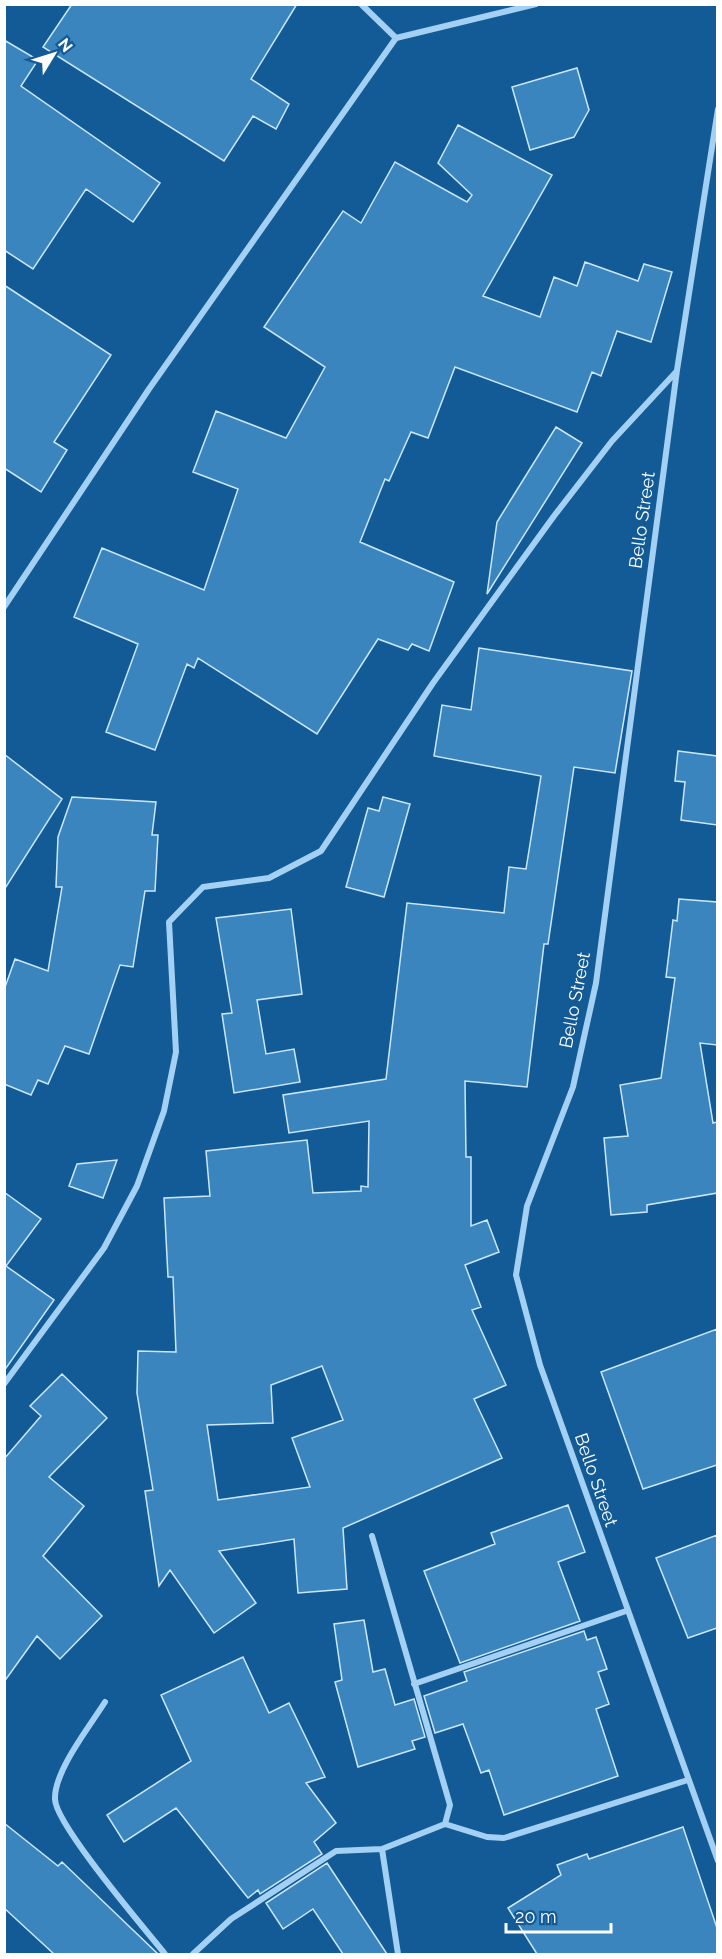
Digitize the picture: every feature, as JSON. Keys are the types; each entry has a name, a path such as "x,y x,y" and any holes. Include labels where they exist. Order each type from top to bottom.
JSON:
{"street":[{"path":"361,4 396,38"},
{"path":"4,607 149,389 396,38 536,4"},
{"name":"Bello Street","path":"717,109 677,370 596,983 573,1087 527,1206 516,1275 540,1365 717,1861"},
{"path":"4,1384 104,1248 137,1186 164,1111 176,1052 169,922 203,887 269,878 321,851 434,682 554,516 612,441 677,370"},
{"path":"372,1536 450,1805 445,1824"},
{"path":"414,1684 626,1611"},
{"path":"105,1702 62,1772 55,1800 67,1827 165,1954"},
{"path":"193,1954 231,1919 336,1851 382,1849 445,1824 487,1838 504,1838 688,1780"},
{"path":"382,1849 398,1954"}],"building":[{"path":"72,4 297,4 251,79 289,104 276,129 253,116 224,161 43,47"},
{"path":"4,40 38,60 21,86 160,183 133,222 86,189 33,269 4,250"},
{"path":"577,68 589,110 574,137 530,150 512,87"},
{"path":"458,125 552,175 483,296 540,317 554,277 577,286 585,262 638,281 644,264 672,272 651,342 617,331 601,376 592,372 577,412 455,367 428,438 411,432 389,481 385,479 360,542 454,582 429,651 412,644 408,650 378,639 317,734 198,658 194,668 187,664 155,750 106,732 138,644 74,617 102,548 204,590 238,489 193,472 216,411 286,438 325,367 264,327 343,211 361,223 395,162 467,202 472,195 438,163"},
{"path":"4,285 111,355 54,442 67,450 41,492 4,468"},
{"path":"556,427 582,443 487,594 497,522"},
{"path":"479,648 632,671 615,773 574,767 548,944 544,944 527,1087 465,1081 466,1157 471,1157 471,1226 487,1220 499,1252 465,1265 481,1307 472,1310 506,1385 474,1399 502,1458 343,1528 347,1589 298,1593 294,1539 219,1551 256,1603 214,1633 170,1570 159,1586 145,1491 153,1490 137,1393 138,1351 176,1352 173,1277 168,1277 164,1198 210,1196 206,1151 307,1140 313,1193 361,1191 361,1186 368,1187 369,1121 289,1133 283,1095 386,1079 407,903 504,913 509,867 526,869 541,776 434,756 442,705 471,710","holes":["322,1366 343,1420 292,1438 310,1487 218,1500 207,1425 273,1423 271,1385"]},
{"path":"678,751 717,756 717,825 681,820 685,782 675,781"},
{"path":"4,754 62,799 4,890"},
{"path":"72,797 156,802 152,835 158,835 155,891 145,891 133,967 120,965 89,1054 65,1046 48,1084 38,1080 31,1095 4,1084 4,990 15,959 48,971 62,887 56,887 58,837"},
{"path":"383,797 410,804 384,897 346,887 368,808 379,811"},
{"path":"679,899 717,902 717,1045 700,1043 713,1123 717,1122 717,1193 647,1205 647,1212 611,1215 604,1138 628,1136 620,1085 661,1078 675,978 666,977 673,920 677,921"},
{"path":"291,909 302,994 257,1000 266,1054 294,1049 300,1082 234,1093 222,1014 232,1013 216,918"},
{"path":"117,1160 103,1198 69,1186 77,1164"},
{"path":"4,1192 41,1219 6,1266 54,1300 4,1371"},
{"path":"717,1329 717,1465 643,1489 601,1372"},
{"path":"62,1374 107,1418 49,1477 84,1506 43,1556 102,1616 60,1659 37,1636 4,1682 4,1459 41,1416 30,1406"},
{"path":"568,1505 585,1552 558,1562 580,1621 460,1663 424,1571 495,1544 491,1533"},
{"path":"717,1535 717,1628 688,1638 656,1558"},
{"path":"364,1620 373,1672 385,1669 395,1705 414,1699 425,1737 412,1741 415,1749 358,1767 335,1682 342,1680 334,1624"},
{"path":"584,1631 587,1640 596,1637 607,1669 598,1672 609,1704 596,1709 618,1776 504,1815 489,1770 481,1773 463,1724 435,1733 424,1696 467,1681 464,1672"},
{"path":"243,1657 269,1713 289,1703 325,1777 306,1783 336,1823 314,1842 322,1854 260,1894 258,1890 248,1898 176,1808 124,1842 107,1815 191,1761 161,1695"},
{"path":"4,1823 58,1866 62,1862 158,1954 54,1954 4,1908"},
{"path":"683,1827 717,1928 717,1954 537,1954 508,1908 561,1875 557,1865 587,1854 589,1859"},
{"path":"327,1863 387,1954 343,1954 313,1909 283,1929 266,1903"}]}
